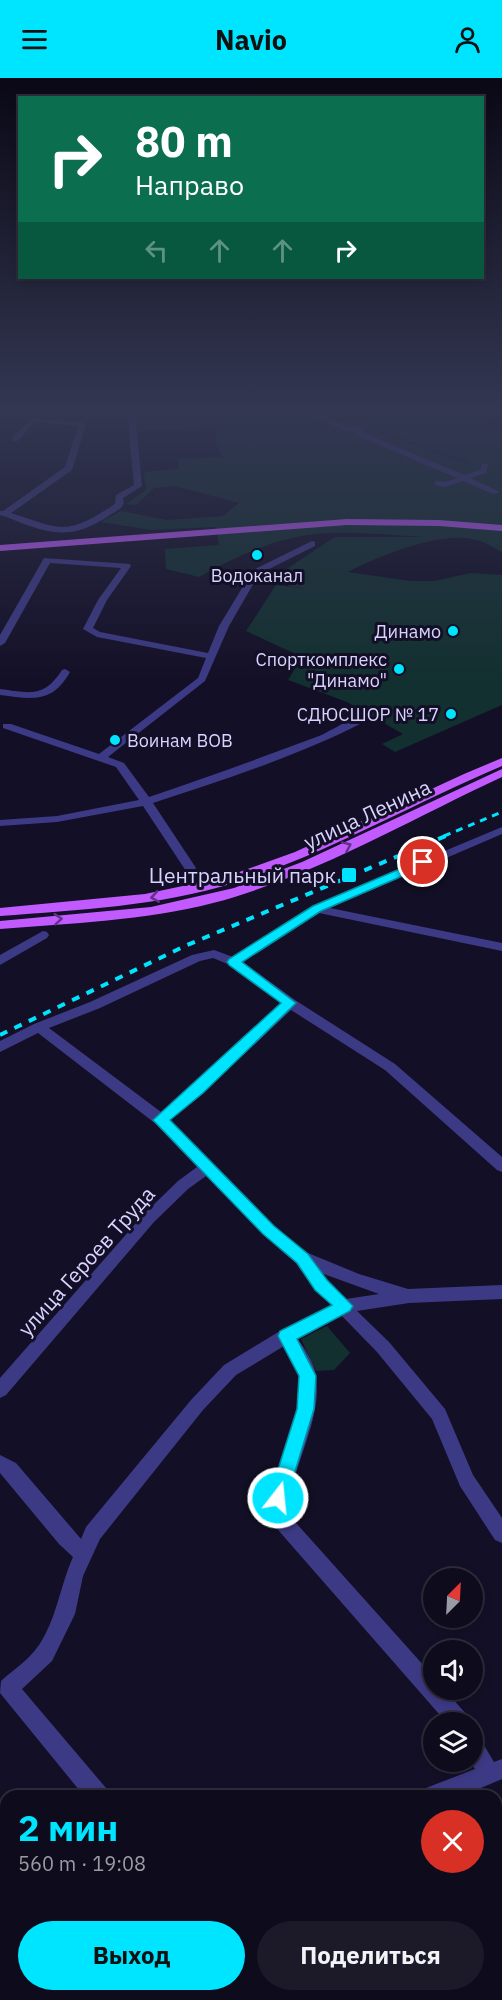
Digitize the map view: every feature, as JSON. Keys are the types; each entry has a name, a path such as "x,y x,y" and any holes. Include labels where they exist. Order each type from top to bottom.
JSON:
{"main road":[{"path":"0,550 347,522 439,523 502,528"},
{"path":"149,539 351,529 436,530 502,536"},
{"name":"улица Ленина","path":"0,912 153,897 228,880 266,868 460,778 502,762"},
{"name":"улица Ленина","path":"0,925 151,910 238,892 353,844 441,800 502,773"}],"street":[{"path":"2,513 19,502"},
{"path":"2,513 63,532 88,525 118,506 120,502"},
{"path":"102,757 202,679 224,626 256,572 312,544"},
{"path":"0,643 47,560 127,566 103,600 88,629 97,634 211,656"},
{"path":"0,692 32,695 49,693 59,686 65,672"},
{"path":"0,823 57,819 145,802 212,780 329,736 366,717"},
{"path":"7,726 120,765 190,868"},
{"path":"234,962 317,909 502,830"},
{"path":"317,909 502,947"},
{"path":"0,961 43,935"},
{"path":"0,1047 39,1027 94,1005 196,958 214,954 234,962 290,1003 390,1067 502,1166"},
{"path":"161,1120 198,1089 290,1003"},
{"path":"39,1027 161,1120 268,1230 303,1258 355,1280 409,1296"},
{"name":"улица Героев Труда","path":"0,1390 149,1218 183,1185 208,1167"},
{"path":"303,1258 321,1285 383,1347 439,1414 466,1480 502,1534"},
{"path":"93,1790 8,1688 45,1654 65,1614 69,1590 93,1533 230,1370 286,1336 344,1306 409,1296 502,1292"},
{"path":"286,1336 298,1354 308,1376 305,1409 278,1498 279,1517 451,1712"},
{"path":"0,1463 10,1469 66,1538 84,1555"},
{"path":"449,1790 496,1771 483,1756"}],"green space":[{"name":"Спорткомплекс \"Динамо\"","path":"129,502 140,502 136,505 126,504"},
{"name":"Спорткомплекс \"Динамо\"","path":"234,502 502,502 502,552 477,540 446,539 393,552 348,572 410,581 434,581 471,573 502,575 502,705 395,752 382,744 403,734 347,702 288,680 302,657 246,631 276,585 309,589 289,586 282,572 335,537 423,537 350,533 307,535 264,546 199,577 166,569 165,549 219,545 216,527 151,530 101,522 121,511 167,520 223,516 239,503"},
{"path":"327,1326 350,1353 334,1370 316,1371 301,1339"}],"railway":[{"path":"444,836 502,812"},
{"path":"0,1035 185,946 448,835"}],"place":[{"name":"Водоканал","path":"257,555"},
{"name":"Динамо","path":"453,631"},
{"name":"Спорткомплекс \"Динамо\"","path":"399,669"},
{"name":"СДЮСШОР № 17","path":"451,714"},
{"name":"Воинам ВОВ","path":"115,740"},
{"name":"Центральный парк","path":"349,875"}],"route":[{"path":"278,1498 305,1409 308,1376 298,1354 286,1336 344,1306 321,1285 303,1258 268,1230 161,1120 198,1089 290,1003 234,962 317,909 423,862"}]}
